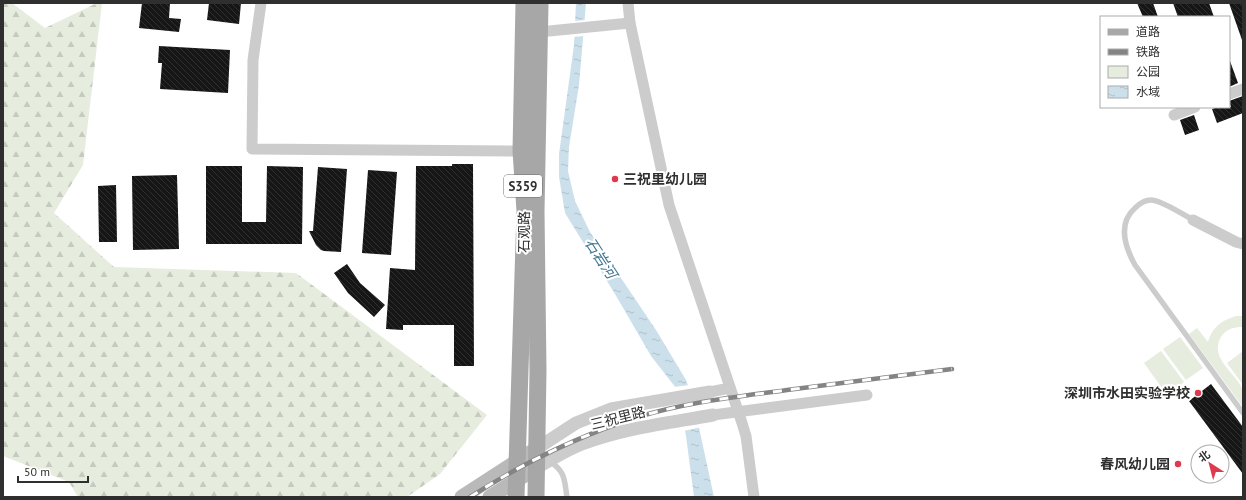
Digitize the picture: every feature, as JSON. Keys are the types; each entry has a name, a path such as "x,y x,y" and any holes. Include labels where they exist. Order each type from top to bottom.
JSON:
{"main road":[{"name":"石观路","path":"517,462 525,211 521,151 524,3"},
{"name":"石观路","path":"536,497 543,465 536,449 538,370 536,211 540,3"},
{"path":"462,497 536,449"},
{"name":"S359","path":"516,497 517,462"},
{"path":"490,497 543,465"}],"street":[{"path":"261,3 253,60 252,149 521,151"},
{"path":"628,3 630,23 669,205 746,436 754,497"},
{"path":"539,32 630,23"},
{"path":"1230,94 1243,89"},
{"path":"1174,115 1192,108"},
{"path":"1193,220 1243,244"},
{"path":"705,393 730,388"},
{"name":"三祝里路","path":"536,449 576,423 594,414 617,407 705,393"},
{"path":"709,416 867,395"},
{"name":"三祝里路","path":"543,465 575,447 616,433 709,416"}],"lane":[{"path":"1193,220 1161,203 1152,200 1145,201 1131,212 1126,221 1124,233 1125,243 1129,255 1135,265 1243,413"},
{"path":"543,465 560,470 563,474 567,497"}],"green space":[{"path":"3,3 12,3 45,28 97,3 102,3 83,165 54,213 114,267 296,273 487,415 440,474 407,497 78,497 69,482 3,456"},
{"path":"1236,316 1243,316 1243,327 1233,328 1225,332 1218,344 1218,351 1220,358 1243,390 1243,407 1189,334 1197,328 1208,342 1212,332 1218,325"},
{"path":"1180,337 1203,368 1186,380 1163,349"},
{"path":"1161,351 1184,382 1167,395 1144,363"},
{"path":"1243,351 1243,385 1227,363"}],"water":[{"name":"石岩河","path":"576,3 586,3 579,85 569,147 568,171 575,201 590,232 656,330 686,380 693,400 714,497 694,497 686,436 676,388 651,356 565,213 559,177 559,154 574,45"}],"pier":[{"path":"587,20 585,36 572,37 573,21"},
{"path":"690,385 702,427 683,431 673,387"}],"building":[{"path":"142,3 170,3 169,18 181,19 179,32 139,28"},
{"path":"209,3 241,3 239,24 207,20"},
{"path":"1137,3 1153,3 1158,16 1143,16"},
{"path":"1173,3 1209,3 1214,16 1178,16"},
{"path":"1229,3 1243,3 1243,40 1242,40"},
{"path":"159,46 230,50 228,93 160,89 162,63 158,63"},
{"path":"1230,61 1238,83 1230,87"},
{"path":"1243,96 1243,113 1217,123 1212,109 1230,108 1230,101"},
{"path":"1194,115 1199,130 1185,135 1180,120"},
{"path":"452,164 473,164 474,366 454,366 454,325 403,325 403,330 386,329 390,268 415,270 416,166 452,166"},
{"path":"206,166 242,166 242,222 266,222 267,166 303,167 302,244 206,244"},
{"path":"318,167 347,169 341,252 321,250 316,245 309,231 313,231"},
{"path":"368,170 397,172 391,255 362,253"},
{"path":"177,175 179,249 133,250 132,176"},
{"path":"116,185 117,242 99,242 98,186"},
{"path":"347,264 360,283 385,305 374,317 348,293 334,273"},
{"path":"1211,384 1243,427 1243,474 1230,456 1230,444 1221,444 1189,401"}],"railway":[{"path":"470,497 551,451 616,424 656,412 675,407 731,398 952,369"}],"place":[{"name":"三祝里幼儿园","path":"615,179"},
{"name":"深圳市水田实验学校","path":"1198,393"},
{"name":"春风幼儿园","path":"1178,464"}]}
